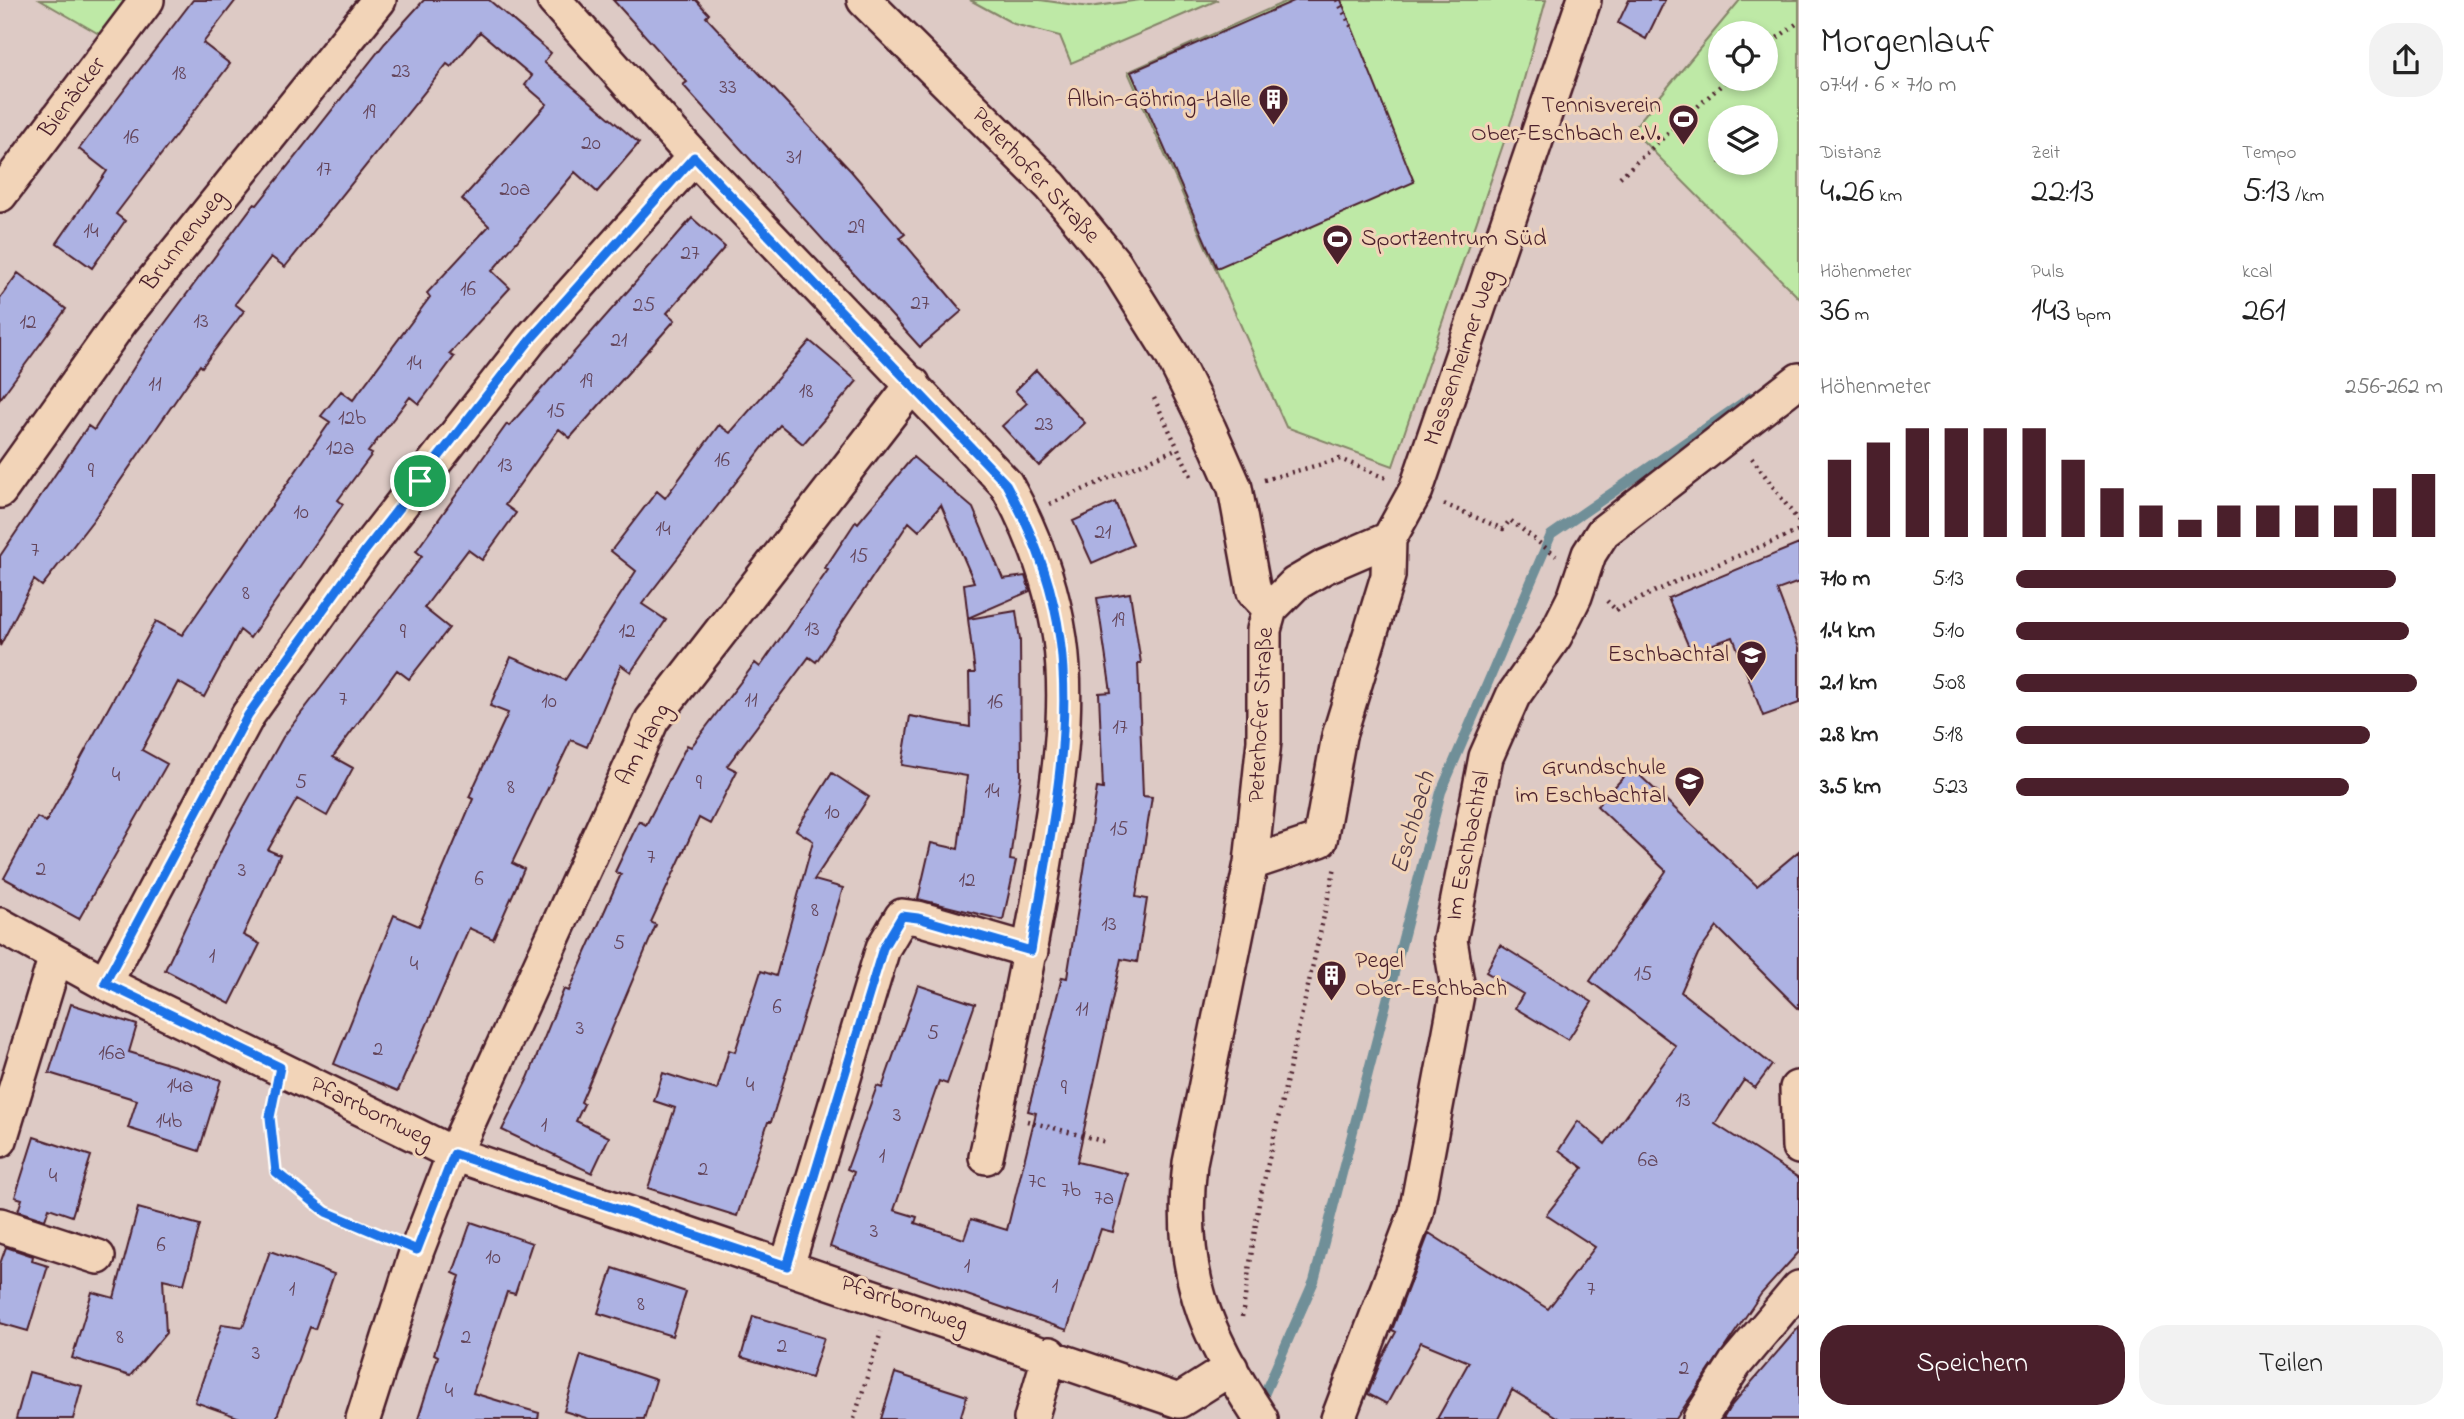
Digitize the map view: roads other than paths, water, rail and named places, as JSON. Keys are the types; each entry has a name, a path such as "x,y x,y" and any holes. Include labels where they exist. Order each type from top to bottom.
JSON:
{"street":[{"name":"Bienäcker","path":"0,195 147,0"},
{"name":"Brunnenweg","path":"0,491 129,310 379,0"},
{"path":"554,0 694,157 1006,484 1024,515 1045,575 1060,639 1062,719 1055,802 1031,951 986,1157"},
{"name":"Peterhofer Straße","path":"864,0 1051,186 1115,264 1172,355 1235,488 1254,592 1270,609 1264,630 1264,741 1251,863 1190,1163 1185,1208 1186,1241 1200,1306 1255,1409"},
{"name":"Massenheimer Weg","path":"1389,540 1426,496 1584,0"},
{"path":"105,983 248,715 365,551 530,340 694,157"},
{"name":"Im Eschbachtal","path":"1338,1419 1416,1213 1458,989 1450,940 1486,757 1513,696 1555,636 1575,596 1589,554 1603,532 1799,380"},
{"name":"Am Hang","path":"363,1419 417,1250 454,1154 652,720 913,384"},
{"path":"1251,863 1320,840 1339,736 1388,576 1389,540 1324,567 1295,584 1270,609"},
{"path":"787,1266 883,948 902,916 918,918 1031,951"},
{"name":"Pfarrbornweg","path":"0,925 105,983 454,1154 1050,1354 1180,1401 1231,1368"},
{"path":"0,1139 56,956"},
{"path":"1797,1088 1799,1147"},
{"path":"0,1225 98,1257"},
{"path":"1700,1419 1735,1364 1799,1288"},
{"path":"1031,1419 1050,1354"}],"waterway":[{"name":"Eschbach","path":"1259,1406 1314,1281 1441,792 1551,535 1751,397"}],"place":[{"name":"Albin-Göhring-Halle","path":"1274,127"},
{"name":"Tennisverein Ober-Eschbach e.V.","path":"1684,147"},
{"name":"Sportzentrum Süd","path":"1338,266"},
{"name":"Eschbachtal","path":"1752,682"},
{"name":"Grundschule im Eschbachtal","path":"1689,809"},
{"name":"Pegel Ober-Eschbach","path":"1332,1002"}]}
